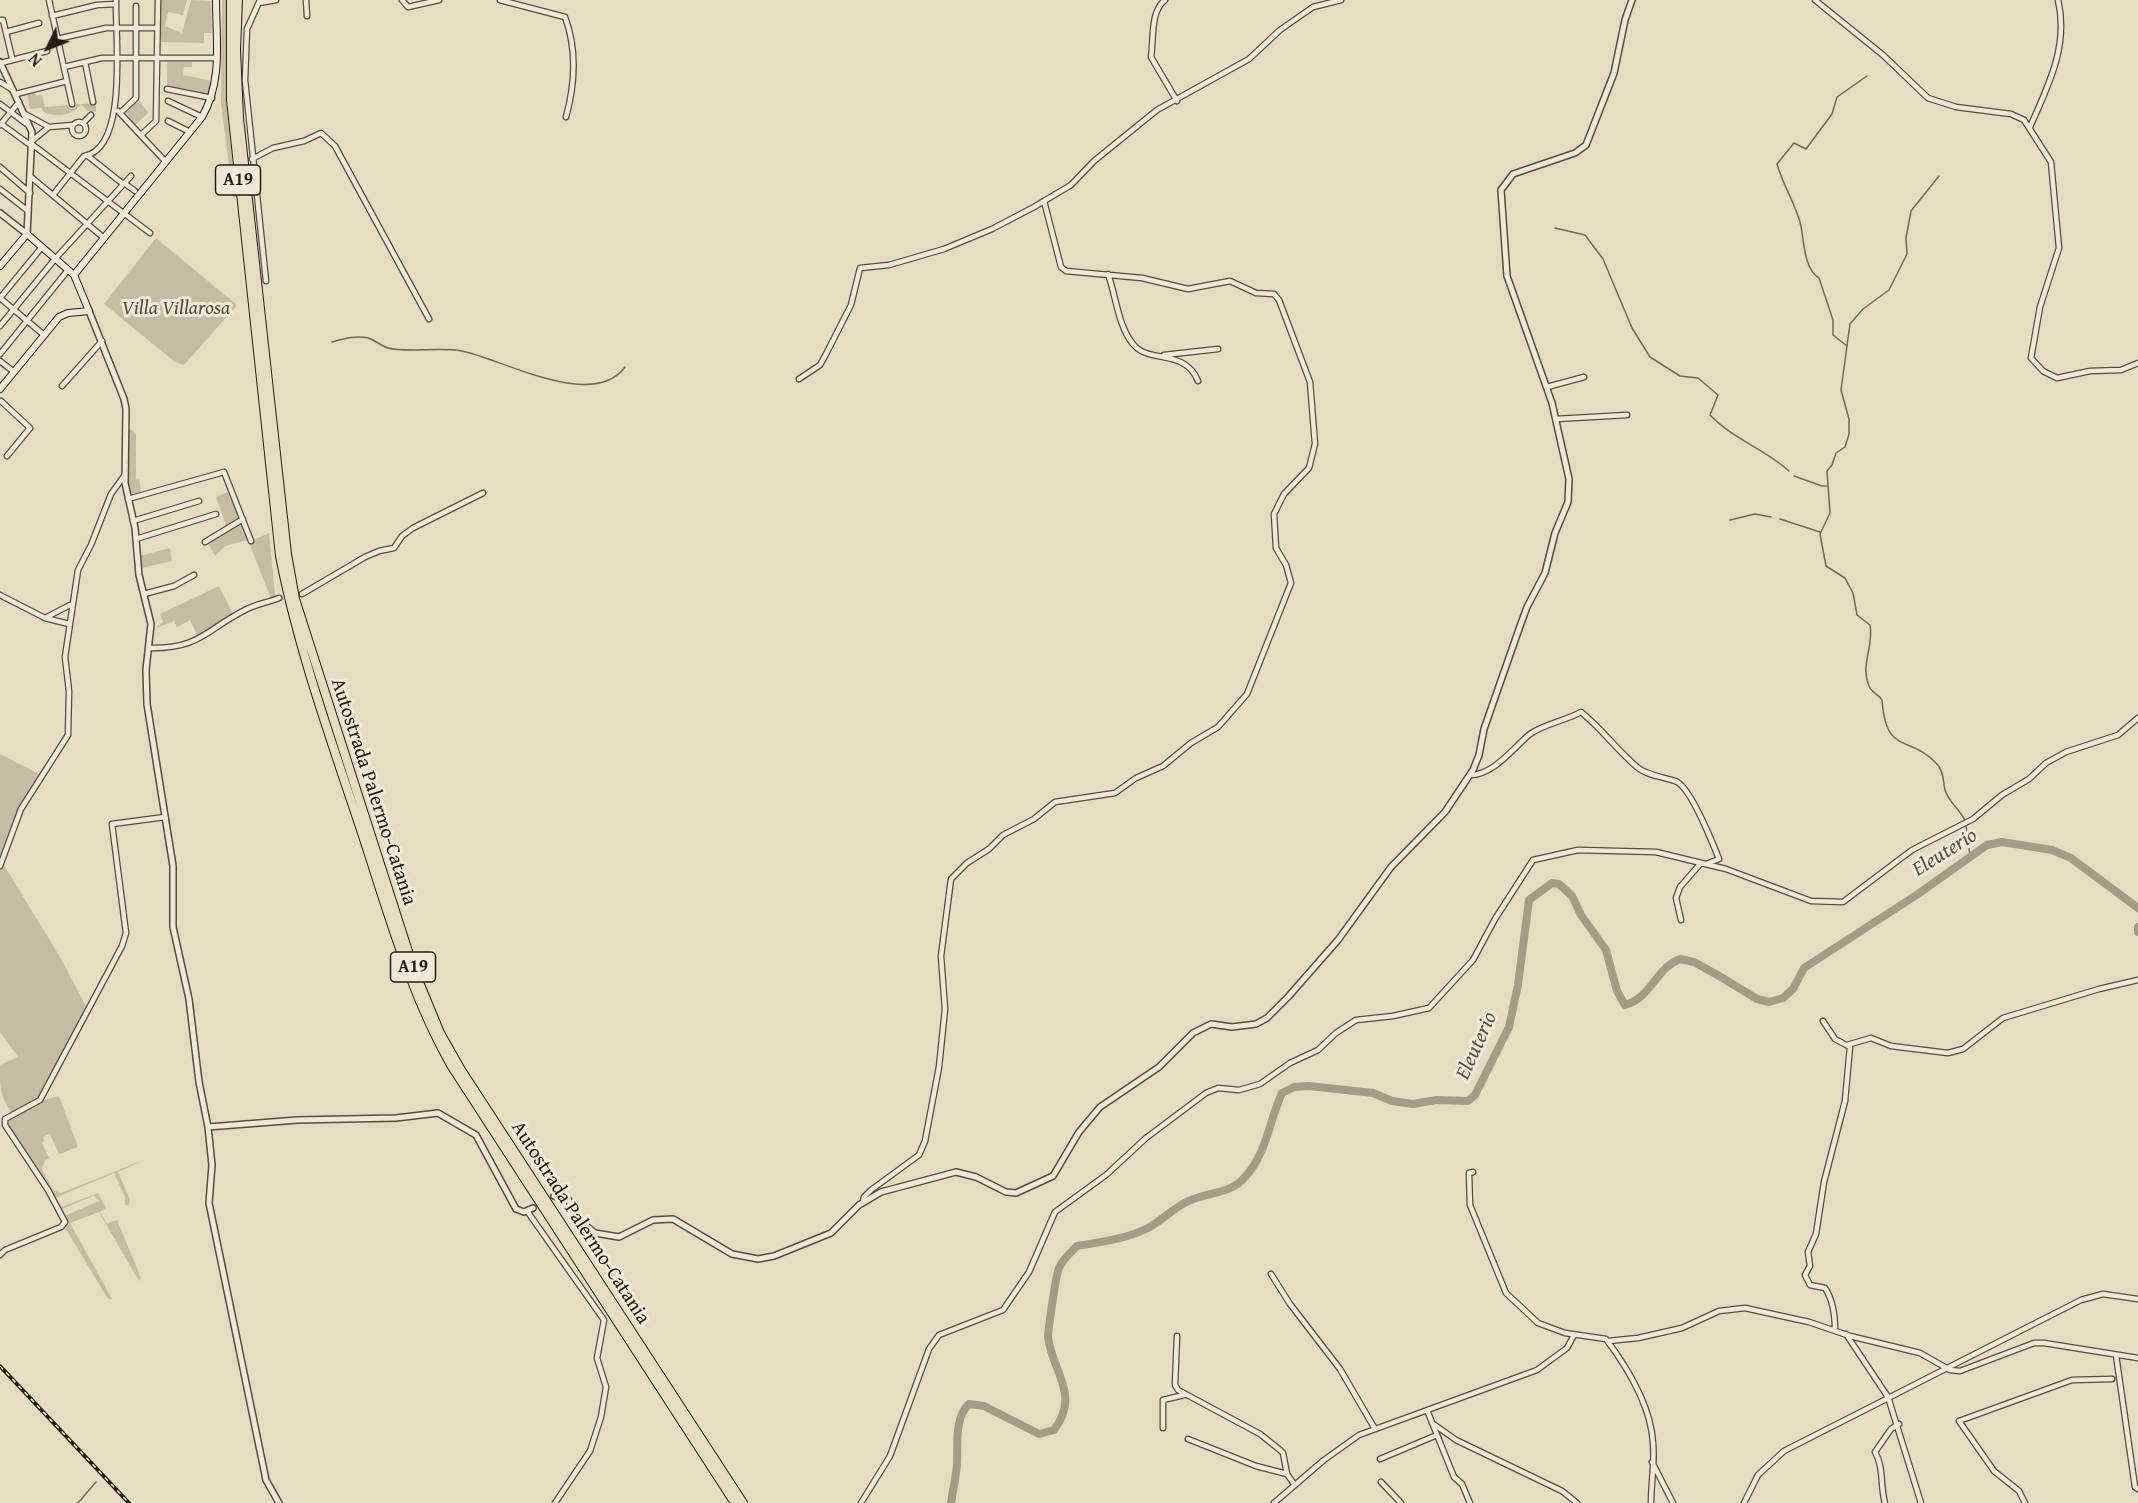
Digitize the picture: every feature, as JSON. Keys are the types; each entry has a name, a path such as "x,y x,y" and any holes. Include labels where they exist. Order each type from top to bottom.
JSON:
{"highway":[{"name":"Autostrada Palermo-Catania","path":"231,0 229,49 232,111 280,556 289,602 312,682 394,932 422,1010 451,1065 735,1503"},
{"name":"Autostrada Palermo-Catania","path":"238,0 236,50 239,118 287,554 295,599 411,960 440,1033 461,1070 743,1503"}],"main road":[{"path":"74,275 202,117 212,98 216,85 216,0"},
{"path":"0,266 27,234 74,275 90,311 64,314 0,389"}],"street":[{"path":"49,0 72,104"},
{"path":"141,135 156,121 158,0"},
{"path":"266,281 245,81 245,45 247,29 260,1 276,0"},
{"path":"306,0 307,16"},
{"path":"402,0 408,7 439,0"},
{"path":"500,0 565,17 574,52 571,98 566,117"},
{"path":"1165,0 1155,13 1155,35 1151,57 1177,101"},
{"path":"800,379 820,365 825,356 851,305 860,268 889,265 944,249 992,229 1044,201 1071,185 1088,166 1157,110 1177,101 1249,59 1280,30 1313,7 1341,0"},
{"path":"554,1196 568,1199 579,1220 596,1233 620,1237 653,1220 673,1219 732,1254 758,1259 774,1256 831,1233 863,1202 880,1192 956,1172 976,1177 1005,1192 1016,1193 1053,1176 1079,1132 1100,1107 1159,1067 1193,1033 1210,1024 1245,1027 1267,1018 1277,1009 1338,940 1391,867 1445,812 1470,775 1479,754 1484,729 1526,609 1545,573 1555,533 1568,502 1569,479 1556,419 1507,276 1501,190 1513,174 1575,153 1586,145 1614,73 1625,20 1632,0"},
{"path":"1815,0 1882,55 1928,98 1956,107 2011,114 2024,120 2030,127 2051,162 2059,248 2040,307 2031,358 2043,371 2057,378 2090,371 2121,370 2138,363"},
{"path":"2030,127 2049,82 2060,47 2062,25 2058,0"},
{"path":"52,16 116,2 115,108 107,137 94,154 86,155 53,195"},
{"path":"120,113 136,98 136,6"},
{"path":"0,20 3,20 12,58"},
{"path":"6,32 39,23"},
{"path":"57,39 116,28 156,28"},
{"path":"27,234 33,144 30,127 20,101 1,64 12,58 48,51"},
{"path":"64,67 102,58 216,58"},
{"path":"85,62 93,102"},
{"path":"0,81 16,93"},
{"path":"16,93 67,81"},
{"path":"168,89 212,98"},
{"path":"20,101 0,124 33,144 150,233"},
{"path":"168,101 202,117"},
{"path":"0,104 30,127"},
{"path":"115,108 165,161"},
{"path":"25,114 49,127 83,123 90,115"},
{"path":"168,121 190,132"},
{"path":"73,124 74,134 81,136 86,131 83,123"},
{"path":"33,144 49,127"},
{"path":"252,159 273,148 304,141 314,135 321,134 327,137 335,146 429,319"},
{"path":"86,155 135,191"},
{"path":"0,167 30,193"},
{"path":"0,326 55,259 130,176"},
{"path":"31,177 104,238"},
{"path":"0,189 28,211"},
{"path":"863,1202 864,1197 871,1190 919,1155 925,1141 939,1067 945,1009 941,956 951,879 967,863 989,849 1003,836 1034,819 1055,802 1087,800 1115,793 1136,778 1163,766 1191,743 1218,727 1247,694 1291,583 1286,565 1276,548 1274,514 1284,494 1309,468 1315,444 1310,382 1279,300 1274,294 1256,293 1230,281 1188,289 1142,278 1066,271 1061,267 1044,201"},
{"path":"0,213 27,234"},
{"path":"42,247 0,298 44,335"},
{"path":"0,354 68,270"},
{"path":"1108,274 1125,331 1133,345 1139,350 1190,367 1198,381"},
{"path":"90,311 124,399 124,476 151,624 147,704 173,866 173,927 189,999 199,1082 208,1127 212,1165 208,1203 266,1480 279,1503"},
{"path":"62,386 102,341"},
{"path":"1161,356 1218,349"},
{"path":"0,361 14,372"},
{"path":"1546,387 1584,377"},
{"path":"1,401 30,428 7,456"},
{"path":"1556,419 1627,415"},
{"path":"128,499 224,472 251,541"},
{"path":"0,866 13,838 21,809 68,735 69,690 64,657 70,605 78,570 91,545 111,494 124,476"},
{"path":"302,594 365,557 394,548 402,536 413,528 483,493"},
{"path":"133,521 199,501"},
{"path":"136,539 216,514"},
{"path":"205,542 243,519"},
{"path":"144,594 174,586 194,575"},
{"path":"0,595 45,618 69,624"},
{"path":"149,648 174,647 194,642 248,609 279,598"},
{"path":"45,618 56,615 70,605"},
{"path":"56,615 55,619 59,622"},
{"path":"1470,775 1475,775 1498,763 1543,726 1568,719 1581,712 1639,769 1683,785 1705,821 1709,840 1719,860 1703,864 1680,887 1676,898 1681,920"},
{"path":"861,1503 890,1456 929,1349 939,1335 1003,1310 1029,1272 1055,1212 1106,1175 1146,1138 1206,1093 1218,1088 1239,1090 1260,1084 1290,1063 1318,1050 1335,1033 1356,1020 1393,1016 1429,1008 1473,960 1495,919 1533,860 1578,850 1641,850 1683,856 1703,864 1726,869 1811,901 1844,902 1912,850 1965,823 2002,795 2019,787 2055,758 2118,735 2138,718"},
{"path":"0,1255 5,1250 61,1227 65,1222 48,1190 5,1125 5,1119 40,1100 122,946 126,933 112,824 165,817"},
{"path":"1847,1045 1871,1038 1891,1046 1948,1053 1964,1049 2003,1018 2138,980"},
{"path":"1823,1021 1835,1039 1850,1047 1845,1101 1824,1182 1816,1234 1808,1252 1810,1266 1805,1275 1810,1285 1825,1288 1827,1291 1831,1301 1835,1330"},
{"path":"208,1127 297,1120 396,1118 438,1113 476,1135 511,1203 516,1209 530,1209 604,1320 597,1358 606,1388 601,1417 590,1451 555,1503"},
{"path":"1473,1172 1469,1173 1470,1205 1478,1219 1502,1288 1538,1323 1574,1335 1593,1336 1608,1341 1638,1338 1682,1328 1719,1311 1745,1308 1809,1322 1920,1353 1960,1371 2034,1343 2138,1358"},
{"path":"1272,1274 1290,1304 1340,1369 1375,1429"},
{"path":"1744,1503 1758,1475 1784,1451 1888,1396 2091,1296 2114,1294 2138,1299"},
{"path":"1846,1334 1888,1396 1899,1424 1922,1503"},
{"path":"1274,1503 1294,1484 1346,1444 1375,1429 1542,1367 1567,1348 1574,1335"},
{"path":"1177,1336 1175,1385 1184,1395 1260,1434 1284,1453 1287,1474 1294,1484"},
{"path":"1608,1341 1647,1413 1653,1444 1651,1503"},
{"path":"2116,1355 2130,1461 2135,1487 2138,1489"},
{"path":"2025,1503 2019,1491 1994,1471 1959,1420 2072,1380 2112,1379"},
{"path":"1163,1428 1163,1400 1184,1395"},
{"path":"1427,1410 1454,1478 1462,1484 1470,1503"},
{"path":"1432,1423 1456,1440 1562,1491 1577,1503"},
{"path":"1885,1503 1881,1489 1880,1462 1875,1452 1891,1429 1899,1424"},
{"path":"1380,1459 1437,1435"},
{"path":"1188,1438 1256,1466 1287,1474"},
{"path":"1652,1462 1672,1503"},
{"path":"1381,1482 1401,1503"}],"green space":[{"path":"160,0 187,0 183,15 168,12 165,26 182,33 191,0 211,1 212,33 204,33 204,43 160,42"},
{"path":"222,0 227,0 226,100 236,197 233,198 221,102"},
{"path":"167,62 192,62 192,67 184,67 183,75 212,81 209,94 167,87"},
{"path":"35,91 36,96 42,95 45,107 96,103 96,112 88,111 81,105 69,113 60,115 45,113 41,108 30,109 27,93"},
{"path":"139,100 148,113 135,125 126,112"},
{"name":"Villa Villarosa","path":"156,238 237,305 184,365 175,362 104,304"},
{"path":"128,428 136,433 136,480 139,479 141,491 129,495"},
{"path":"228,492 239,518 226,525 216,497"},
{"path":"241,522 248,540 225,546 215,556 208,543"},
{"path":"269,533 275,595 279,597 271,599 249,542"},
{"path":"170,548 172,561 141,568 140,556"},
{"path":"219,586 234,616 227,617 227,620 198,637 190,620 177,627 174,621 156,628 163,622 160,614"},
{"path":"0,754 41,775 21,809 2,862 60,957 89,1012 40,1101 59,1096 78,1147 59,1154 50,1134 43,1137 42,1143 49,1158 45,1160 42,1169 53,1190 61,1193 146,1159 118,1172 130,1200 128,1206 125,1205 125,1197 114,1173 55,1198 57,1205 5,1125 5,1119 12,1114 2,1092 0,1065 18,1057 0,1032"},
{"path":"98,1193 106,1208 100,1212 107,1224 117,1220 141,1278 139,1281 99,1212 70,1223 112,1299 108,1299 67,1231 61,1227 64,1216 99,1201 93,1196 60,1210 57,1206 61,1207"}],"waterway":[{"path":"1847,346 1833,335 1833,320 1819,278 1810,268 1799,218 1777,164 1794,143 1806,149 1832,114 1837,97 1867,76"},
{"path":"1939,176 1911,211 1906,238 1907,254 1889,290 1863,309 1850,324 1841,390 1849,419 1849,434 1845,447 1836,453 1827,471 1830,513 1820,534 1826,566 1845,578 1853,593 1857,615 1870,625 1871,633 1866,663 1867,678 1870,688 1882,700 1888,729 1894,737 1927,755 1937,764 1942,773 1947,795 1965,821"},
{"path":"1555,228 1585,235 1603,259 1632,328 1650,357 1680,376 1698,378 1718,395 1710,415 1729,431 1770,456 1789,471"},
{"path":"332,342 363,337 395,349 462,351 546,378 570,383 592,384 610,379 625,367"},
{"path":"1794,476 1828,486"},
{"path":"1730,520 1755,514 1771,517"},
{"path":"1780,519 1820,532"},
{"path":"1966,826 1970,856"},
{"name":"Eleuterio","path":"951,1503 957,1469 959,1424 969,1404 984,1406 1039,1434 1054,1430 1062,1417 1065,1394 1048,1333 1059,1268 1064,1259 1077,1246 1113,1240 1140,1232 1185,1203 1198,1197 1227,1190 1239,1183 1258,1158 1282,1093 1294,1087 1309,1086 1373,1093 1392,1101 1413,1104 1436,1100 1468,1101 1475,1095 1509,1027 1518,985 1529,900 1552,883 1559,884 1572,896 1581,915 1606,950 1617,991 1625,1005 1641,996 1665,969 1680,959 1694,962 1757,999 1769,1002 1783,998 1793,989 1804,968 1918,894 1987,845 2002,842 2052,850 2071,858 2138,908"},
{"name":"Eleuterio","path":"2138,927 2138,932"},
{"path":"78,1503 96,1482"}],"tunnel":[{"path":"279,598 302,594"}],"railway":[{"path":"0,1366 129,1503"}]}
